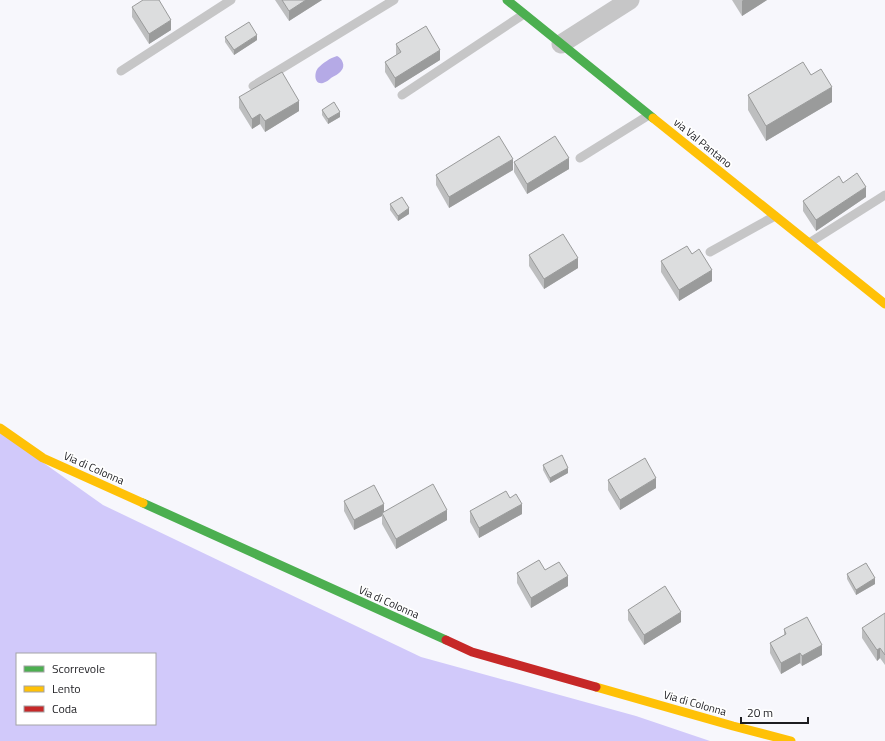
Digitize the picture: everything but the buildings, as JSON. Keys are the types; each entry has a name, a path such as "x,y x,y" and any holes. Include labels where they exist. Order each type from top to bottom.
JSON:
{"street":[{"name":"via Val Pantano","path":"507,0 885,304"},
{"path":"561,44 630,0"},
{"name":"Via di Colonna","path":"0,428 43,458 472,652 725,724 791,741"}],"lane":[{"path":"121,71 231,0"},
{"path":"253,86 394,0"},
{"path":"402,95 524,14"},
{"path":"580,158 649,114"},
{"path":"809,243 885,195"},
{"path":"710,252 776,216"}],"shaded area":[{"path":"337,56 343,62 342,69 339,73 326,82 318,82 315,75 318,68"},
{"path":"0,432 103,505 421,657 636,716 710,741 0,741"}],"traffic: fast":[{"path":"507,0 653,118"},
{"path":"143,503 446,640"}],"traffic: slow":[{"path":"653,118 885,304"},
{"path":"0,428 43,458 143,503"},
{"path":"596,687 791,741"}],"traffic: jam":[{"path":"446,640 472,652 596,687"}]}
